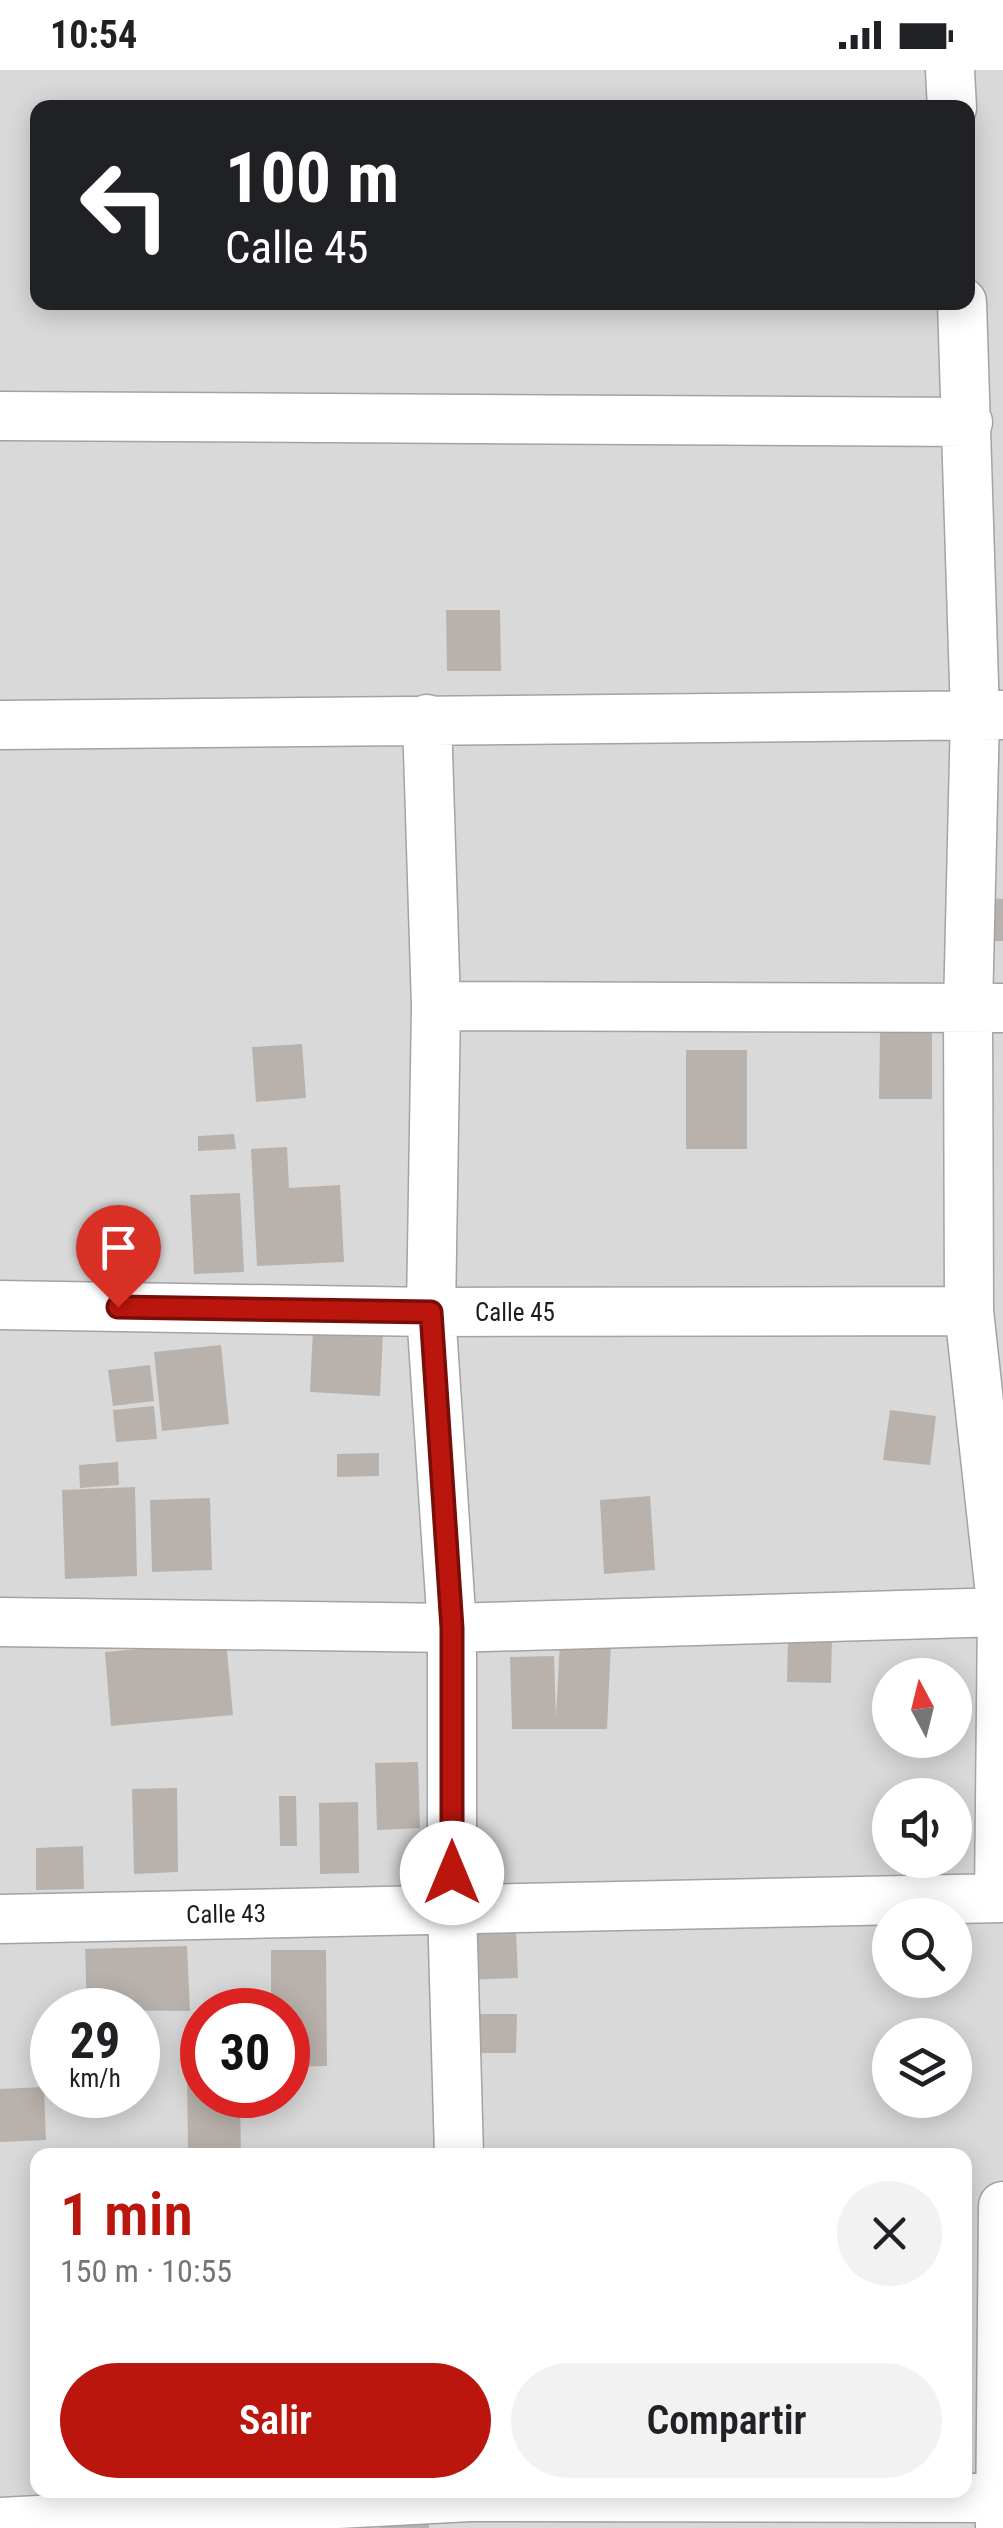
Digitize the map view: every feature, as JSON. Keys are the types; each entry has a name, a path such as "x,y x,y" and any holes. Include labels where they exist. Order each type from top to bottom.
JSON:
{"street":[{"path":"950,70 952,100"},
{"path":"962,310 989,715 985,1008 970,1311 1002,1612 1001,1898"},
{"path":"0,416 968,422"},
{"path":"0,725 989,715"},
{"path":"427,719 436,1006 431,1312 452,1628 452,1908 459,2148"},
{"path":"436,1006 985,1008"},
{"name":"Calle 45","path":"0,1305 431,1312 970,1311"},
{"path":"0,1622 452,1628 1002,1612"},
{"name":"Calle 43","path":"0,1919 1001,1898"},
{"path":"622,2498 1001,2508 1003,2206"},
{"path":"0,2522 403,2498"}],"shaded area":[{"path":"0,70 1003,70 1003,2528 0,2528"}],"building":[{"path":"446,610 500,610 501,671 447,671"},
{"path":"994,898 1003,899 1003,941 993,941"},
{"path":"880,1032 932,1032 932,1099 879,1099"},
{"path":"302,1044 306,1098 256,1102 252,1047"},
{"path":"686,1050 747,1050 747,1149 686,1149"},
{"path":"234,1134 236,1149 198,1151 198,1136"},
{"path":"287,1147 289,1188 340,1185 344,1262 257,1266 251,1149"},
{"path":"240,1193 244,1272 194,1274 190,1195"},
{"path":"313,1329 383,1333 380,1396 310,1392"},
{"path":"221,1345 229,1424 162,1431 154,1352"},
{"path":"150,1365 154,1401 113,1406 108,1370"},
{"path":"154,1406 157,1439 116,1442 113,1410"},
{"path":"890,1410 936,1416 930,1465 883,1460"},
{"path":"379,1453 379,1476 337,1477 337,1454"},
{"path":"118,1462 119,1485 80,1488 79,1465"},
{"path":"135,1487 137,1576 65,1579 62,1490"},
{"path":"650,1496 655,1570 604,1574 600,1500"},
{"path":"210,1498 212,1570 152,1572 150,1500"},
{"path":"788,1638 832,1639 831,1683 787,1682"},
{"path":"226,1641 233,1715 111,1726 105,1652"},
{"path":"560,1641 611,1642 607,1729 512,1729 510,1657 554,1656 556,1717"},
{"path":"418,1762 420,1828 377,1830 375,1763"},
{"path":"177,1788 178,1872 134,1874 132,1789"},
{"path":"279,1796 296,1796 297,1846 280,1846"},
{"path":"358,1802 359,1873 320,1874 319,1803"},
{"path":"83,1846 84,1889 36,1890 36,1848"},
{"path":"463,1931 516,1931 518,1978 464,1980"},
{"path":"187,1946 189,1988 180,1988 180,2011 160,2011 160,1988 86,1988 85,1949"},
{"path":"271,1950 326,1950 327,2066 310,2066 310,1988 271,1988"},
{"path":"468,2014 517,2014 516,2053 468,2053"},
{"path":"30,2088 30,2118 45,2118 46,2140 0,2142 0,2089"},
{"path":"188,2118 240,2118 241,2148 188,2148"},
{"path":"429,2523 429,2528 380,2528 380,2524"}],"route":[{"path":"118,1307 431,1312 452,1628 452,1873"}]}
